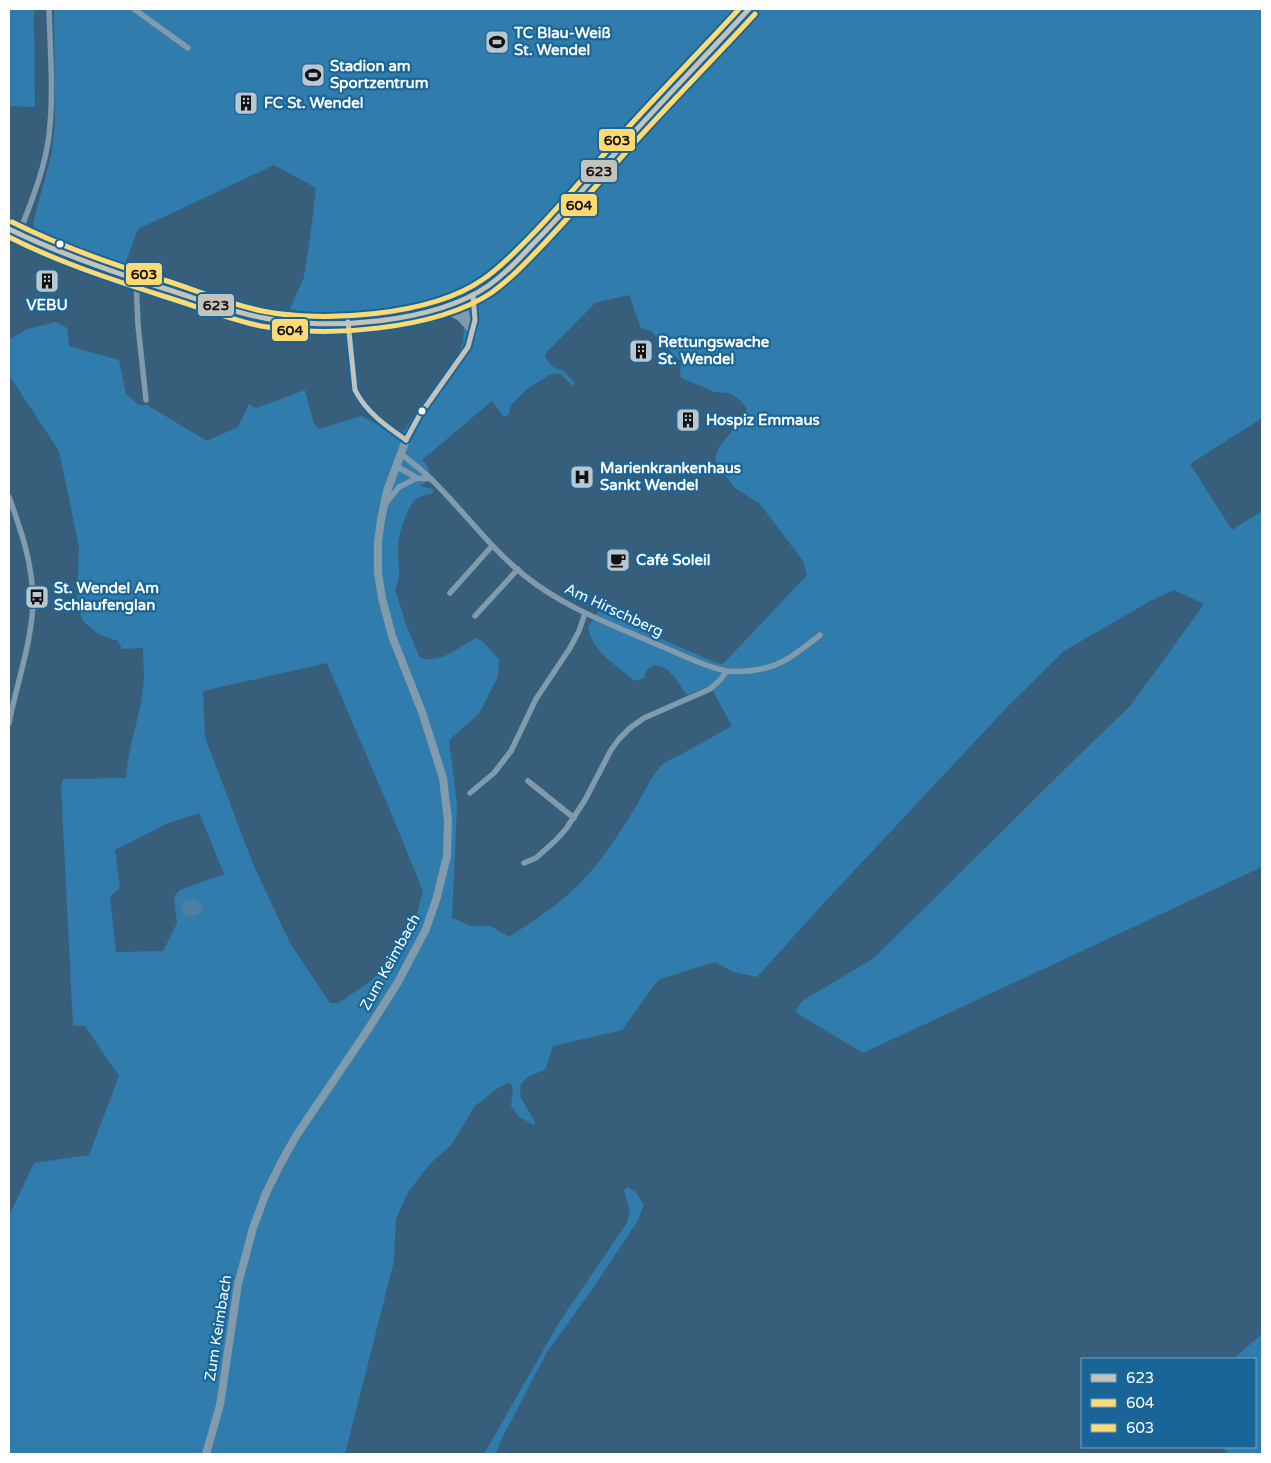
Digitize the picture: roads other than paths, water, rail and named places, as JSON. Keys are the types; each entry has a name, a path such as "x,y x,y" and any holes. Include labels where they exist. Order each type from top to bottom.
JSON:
{"main road":[{"path":"9,229 64,255 242,313 270,320 303,324 378,320 431,311 473,295 508,270 535,243 637,128 713,49 748,9"}],"street":[{"path":"19,234 45,159 49,136 51,114 49,9"},
{"path":"134,9 188,48"},
{"path":"136,279 138,325 146,400"},
{"name":"Zum Keimbach","path":"206,1454 220,1405 238,1284 253,1228 266,1194 296,1136 398,982 426,929 437,897 447,856 448,821 443,778 422,712 392,636 382,598 378,573 378,542 387,491 412,429 468,348 475,320 473,295"},
{"path":"462,299 467,323"},
{"path":"441,307 460,317 473,332"},
{"name":"Am Hirschberg","path":"401,454 431,479 492,546 518,569 541,588 585,613 700,662 726,671 763,669 791,658 820,635"},
{"path":"396,466 418,478 431,479"},
{"path":"384,505 399,487 418,478"},
{"path":"9,497 27,548 33,598 29,636 10,710 9,723"},
{"path":"450,593 492,546"},
{"path":"475,616 518,569"},
{"path":"470,793 494,773 511,751 536,699 570,648 579,631 585,613"},
{"path":"524,863 536,858 574,818 611,750 630,728 644,718 710,689 726,671"},
{"path":"513,731 519,735"},
{"path":"528,781 574,818"}],"place":[{"name":"TC Blau-Weiß St. Wendel","path":"497,42"},
{"name":"Stadion am Sportzentrum","path":"313,75"},
{"name":"FC St. Wendel","path":"246,103"},
{"name":"VEBU","path":"47,281"},
{"name":"Rettungswache St. Wendel","path":"641,351"},
{"name":"Hospiz Emmaus","path":"688,420"},
{"name":"Marienkrankenhaus Sankt Wendel","path":"582,477"},
{"name":"Café Soleil","path":"618,560"},
{"name":"St. Wendel Am Schlaufenglan","path":"37,597"}]}
